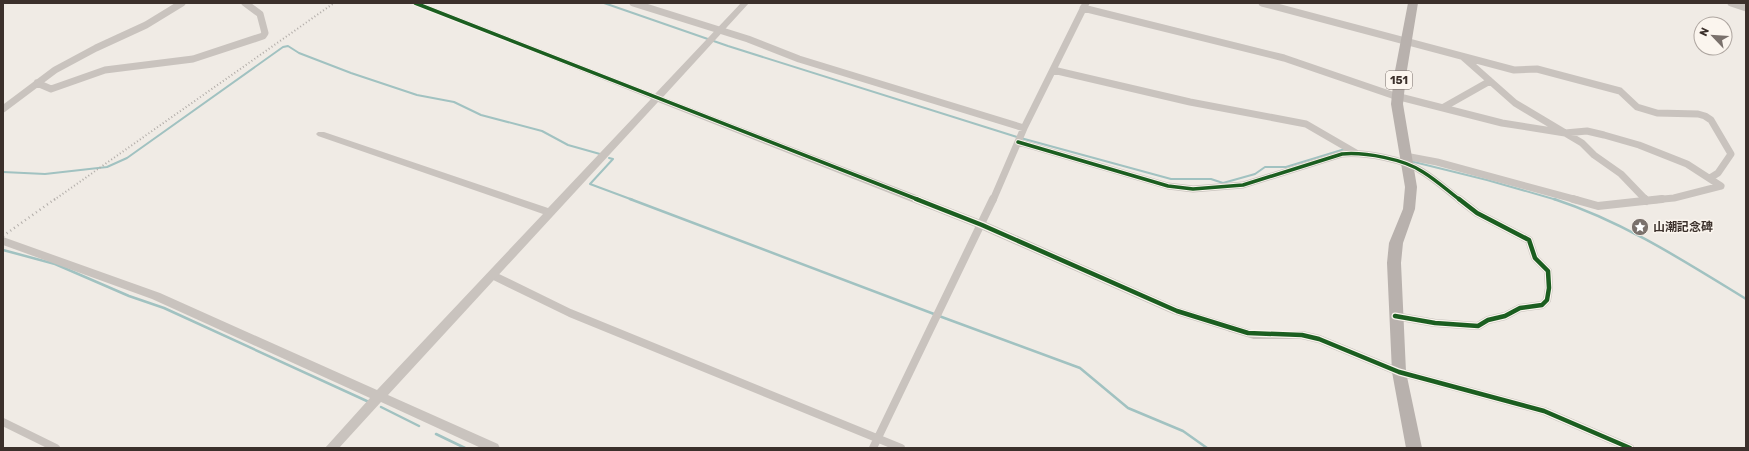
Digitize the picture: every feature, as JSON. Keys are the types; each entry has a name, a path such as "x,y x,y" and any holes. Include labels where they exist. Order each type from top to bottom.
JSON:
{"main road":[{"name":"151","path":"1413,3 1397,96 1398,120 1411,187 1411,200 1405,222 1396,243 1394,254 1395,316 1399,372 1414,448"}],"street":[{"path":"3,109 55,70 96,48 146,25 182,3"},
{"path":"37,83 51,89 80,77 105,70 121,67 140,67 193,59 263,36 265,33 260,14 245,3"},
{"path":"415,3 982,225 1177,311 1254,335 1311,337 1399,372 1450,388 1544,410 1630,448"},
{"path":"633,3 760,44 799,59 1024,128"},
{"path":"331,448 745,3"},
{"path":"1262,3 1514,70 1537,69 1620,91 1638,107 1657,113 1698,114 1706,116 1711,120 1731,154 1718,174 1710,178"},
{"path":"1731,3 1746,8"},
{"path":"875,444 982,225 1024,128 1084,6 1284,58 1397,96 1502,123 1565,133 1587,131 1604,134 1638,145 1687,164 1721,186 1674,198 1598,206 1437,162 1356,153 1331,156 1243,185 1193,189 1168,186 1018,142"},
{"path":"1456,54 1462,56 1515,103 1582,143 1594,155 1621,174 1647,201"},
{"path":"1053,70 1190,102 1306,124 1356,153"},
{"path":"1444,107 1457,97 1480,88 1490,81"},
{"path":"321,134 551,213"},
{"path":"1395,316 1434,323 1478,326 1488,320 1505,316 1520,308 1542,305 1547,300 1549,288 1548,271 1535,258 1529,240 1477,213 1439,182 1405,159"},
{"path":"4,242 156,296 494,448"},
{"path":"492,275 570,313 875,444 901,448"},
{"path":"3,422 56,448"}],"waterway":[{"path":"604,3 728,46 1017,137 1171,179 1211,179 1223,183 1255,174 1265,167 1286,167 1345,149"},
{"path":"3,172 45,174 107,167 127,158 283,47 288,46 299,53 351,73 417,95 454,102 481,115 542,131 568,145 600,154"},
{"path":"609,158 613,159 590,184 633,200"},
{"path":"1410,161 1487,180 1556,200"},
{"path":"630,199 934,314"},
{"path":"1556,200 1605,219 1653,243 1746,299"},
{"path":"3,250 55,264 129,296 164,308 369,402"},
{"path":"939,316 1080,368 1128,408 1183,431 1207,448"},
{"path":"381,407 419,426"},
{"path":"436,434 465,448"}],"railway":[{"path":"54,200 334,3"},
{"path":"3,236 55,199"}],"cycle path":[{"path":"415,3 982,225 1177,311 1248,333 1302,335 1319,339 1399,372 1431,382 1523,404 1544,411 1630,448"},
{"path":"1018,142 1168,186 1193,189 1243,185 1342,154 1356,153 1396,161 1422,171 1477,213 1529,240 1535,258 1548,271 1549,288 1547,300 1542,305 1520,308 1505,316 1488,320 1478,326 1435,323 1395,316"}],"place":[{"name":"山潮記念碑","path":"1640,227"}]}
